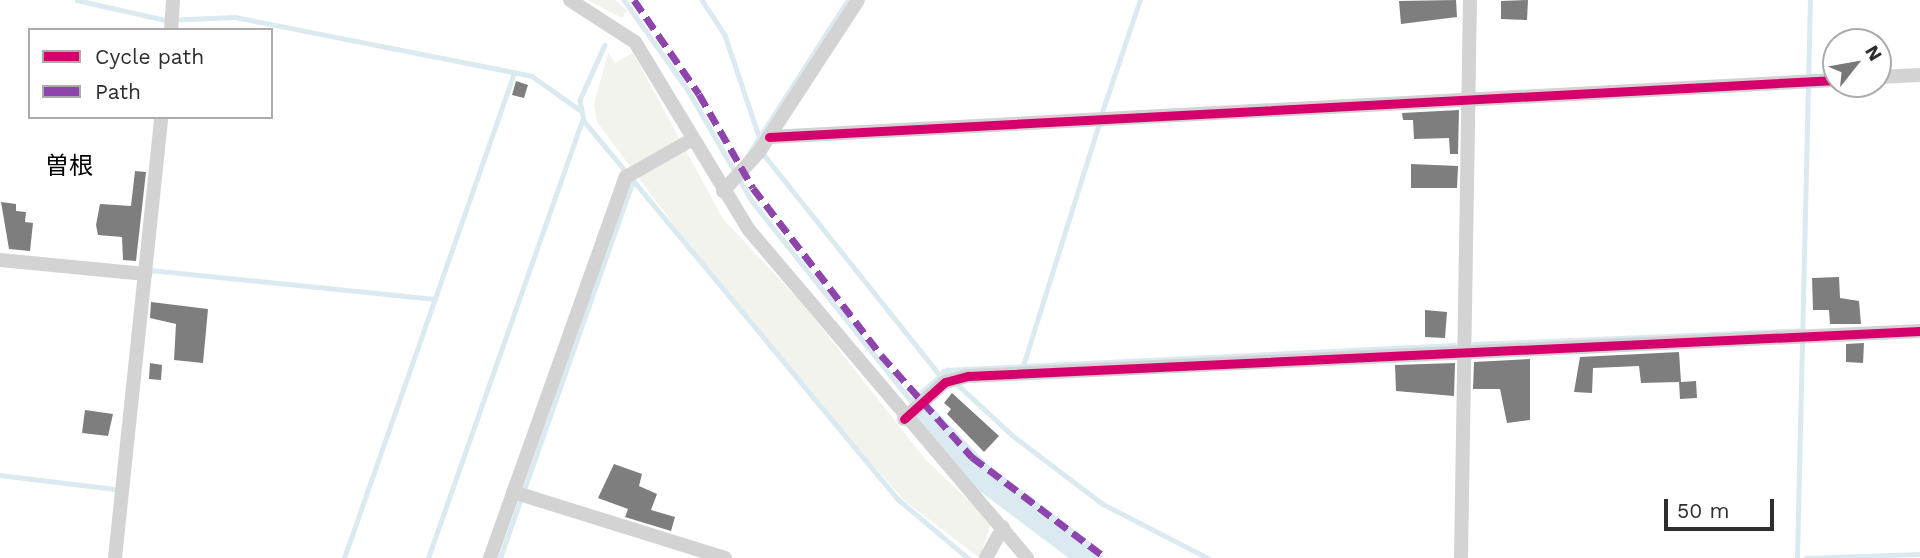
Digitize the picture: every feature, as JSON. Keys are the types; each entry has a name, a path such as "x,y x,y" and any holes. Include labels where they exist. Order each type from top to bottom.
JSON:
{"street":[{"path":"171,24 173,0"},
{"path":"570,0 635,42 693,139 732,183 1027,558"},
{"path":"732,183 769,137 858,0"},
{"path":"1461,558 1470,0"},
{"path":"1892,76 1920,75"},
{"path":"769,137 1822,80"},
{"path":"115,558 161,119"},
{"path":"490,558 519,493 630,175 693,139"},
{"path":"0,260 145,274"},
{"path":"913,412 950,379 1465,351 1920,331"},
{"path":"519,493 725,558"},
{"path":"986,558 1003,527"}],"shaded area":[{"path":"588,0 616,0 627,11 622,18"},
{"path":"608,53 615,63 633,53 723,219 802,303 925,459 991,522 980,558 906,502 852,442 706,268 597,122 594,104"}],"building":[{"path":"1456,0 1457,17 1401,24 1399,1"},
{"path":"1528,0 1527,20 1501,19 1501,1"},
{"path":"516,81 528,85 524,98 512,95"},
{"path":"1459,110 1458,154 1450,154 1449,138 1414,139 1413,120 1403,120 1402,113"},
{"path":"1411,164 1458,166 1457,188 1411,188"},
{"path":"135,171 146,172 136,261 123,260 122,237 98,235 96,225 100,204 131,206"},
{"path":"1,202 16,204 16,211 26,212 25,222 33,223 30,251 9,249"},
{"path":"1839,277 1840,298 1859,301 1861,324 1830,324 1829,310 1813,310 1812,278"},
{"path":"151,302 208,309 203,363 174,360 176,324 150,318"},
{"path":"1425,310 1447,312 1445,338 1425,337"},
{"path":"1864,343 1863,363 1846,362 1846,344"},
{"path":"1679,352 1681,382 1696,381 1697,398 1680,399 1679,382 1641,383 1639,366 1593,368 1592,393 1574,392 1580,357"},
{"path":"1530,359 1530,420 1507,423 1500,389 1473,389 1474,362"},
{"path":"150,363 162,365 161,380 149,379"},
{"path":"1455,363 1454,396 1396,391 1395,365"},
{"path":"952,393 999,436 984,452 947,414 951,409 944,403"},
{"path":"85,410 113,414 108,436 82,433"},
{"path":"614,464 642,474 639,486 657,494 651,510 675,517 671,531 625,517 628,509 598,498"}],"waterway":[{"path":"77,0 165,20 235,17 532,76 580,110"},
{"path":"624,0 688,90 752,201 912,402"},
{"path":"702,0 725,35 759,136"},
{"path":"746,158 848,0"},
{"path":"1101,115 1140,0"},
{"path":"1797,558 1810,0"},
{"path":"605,45 580,100 584,121 899,500 968,558"},
{"path":"344,558 514,73"},
{"path":"428,558 582,120"},
{"path":"1023,366 1099,124"},
{"path":"765,156 939,374"},
{"path":"500,558 633,181"},
{"path":"150,270 435,299"},
{"path":"1474,344 1804,330"},
{"path":"911,401 947,370 1454,345"},
{"path":"943,371 1012,435 1103,504 1208,558"},
{"path":"921,414 980,475 1090,558"},
{"path":"0,475 114,489"},
{"path":"1806,558 1920,554"}],"marked path":[{"path":"634,0 699,94 753,188 881,355 972,457 1106,558"}],"cycle path":[{"path":"769,137 1822,81"},
{"path":"904,419 945,382 968,376 1920,331"}],"district":[{"name":"曽根","path":"69,167"}]}
